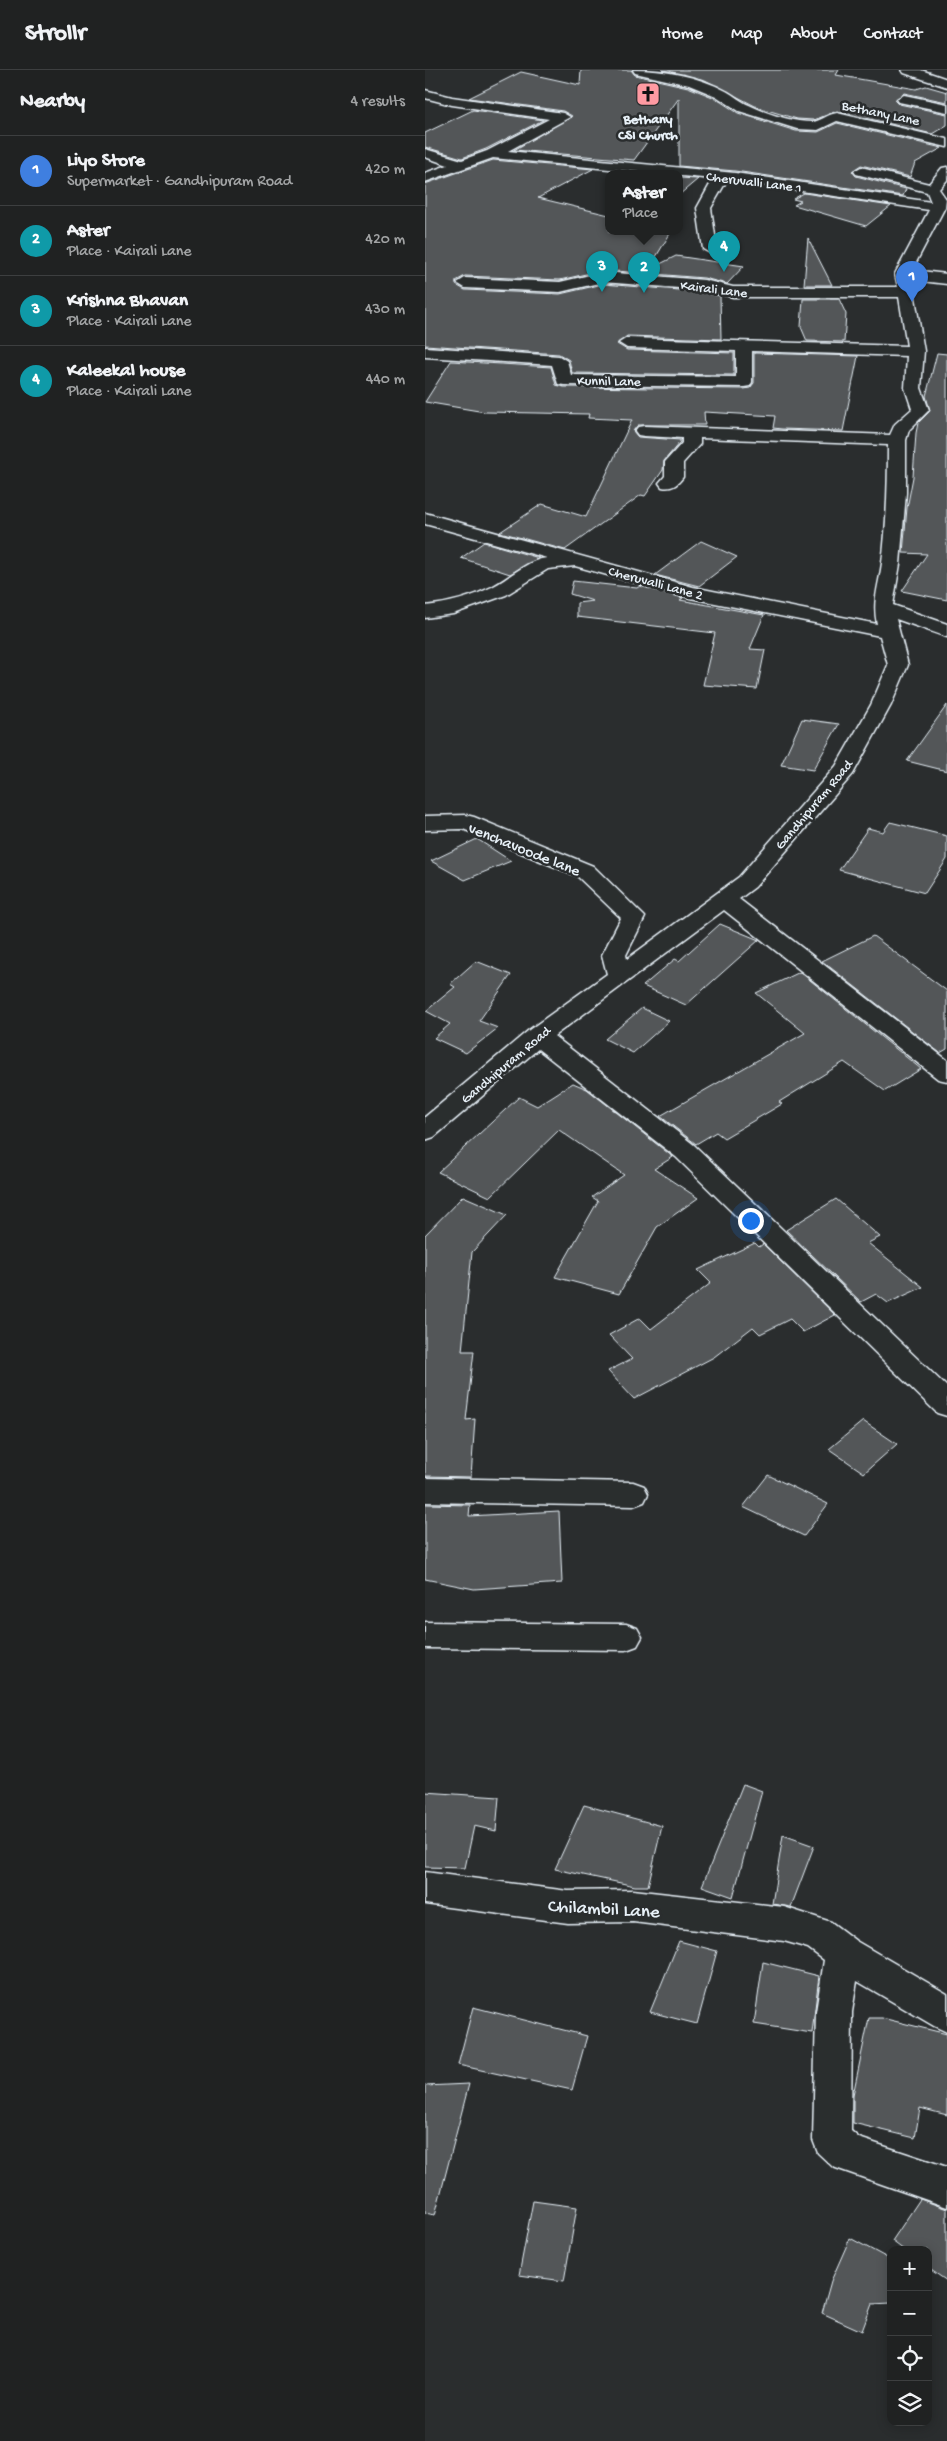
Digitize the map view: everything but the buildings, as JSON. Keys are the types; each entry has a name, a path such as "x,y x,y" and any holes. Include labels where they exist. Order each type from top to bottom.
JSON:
{"street":[{"name":"Bethany Lane","path":"639,70 693,82 721,93 744,108 797,125 818,126 829,118 837,117 947,143"},
{"path":"908,70 947,83"},
{"path":"425,94 452,101 563,117 491,154"},
{"path":"904,98 947,108"},
{"path":"425,153 463,165"},
{"name":"Cheruvalli Lane 1","path":"425,178 491,154 659,170"},
{"path":"861,171 939,199"},
{"path":"644,431 897,440 901,428 921,410 913,388 916,351 904,283 939,199 947,171"},
{"name":"Cheruvalli Lane 1","path":"683,172 939,199"},
{"path":"710,249 705,208 722,176"},
{"name":"Kairali Lane","path":"465,283 560,287 603,277 704,285 733,292 947,279"},
{"path":"627,343 916,351"},
{"name":"Kunnil Lane","path":"425,352 559,361 564,380 744,382 745,347"},
{"path":"668,483 673,477 674,462 691,444 691,434"},
{"name":"Gandhipuram Road","path":"425,1132 538,1036 747,882 845,769 881,705 898,665 883,608 891,564 897,493 897,440"},
{"name":"Cheruvalli Lane 2","path":"425,518 690,592 889,632"},
{"path":"425,612 446,610 499,591 543,564 577,560"},
{"path":"883,608 947,631"},
{"name":"venchavoode lane","path":"425,823 466,822 585,871 633,917 614,955 619,976"},
{"path":"725,899 947,1073"},
{"path":"538,1036 685,1151 947,1405"},
{"path":"425,1490 633,1494"},
{"path":"425,1635 627,1637"},
{"name":"Chilambil Lane","path":"425,1888 568,1907 633,1906 784,1924 818,1934 843,1953 947,2014"},
{"path":"843,1953 834,2012 832,2140 847,2153 947,2187"}],"place":[{"name":"Bethany CSI Church","path":"648,94"},
{"name":"Kaleekal house","path":"724,272"},
{"name":"Krishna Bhavan","path":"602,292"},
{"name":"Aster","path":"644,293"},
{"name":"Liyo Store","path":"912,302"}]}
